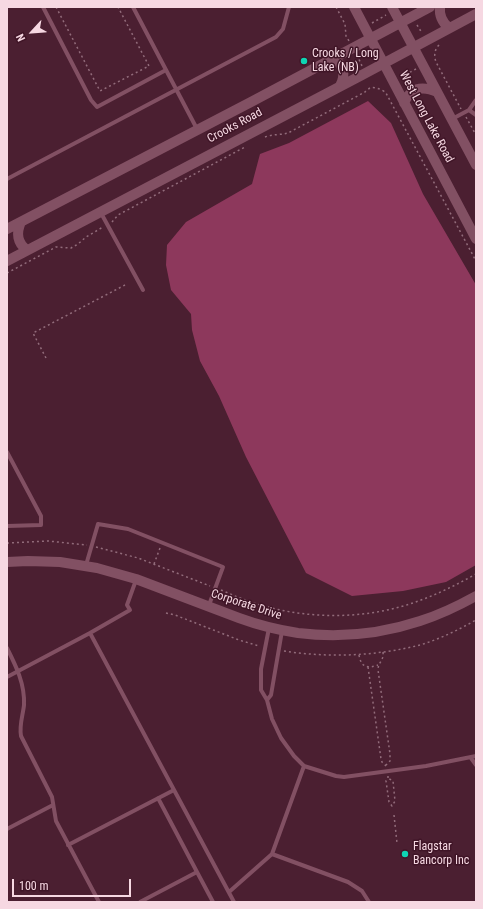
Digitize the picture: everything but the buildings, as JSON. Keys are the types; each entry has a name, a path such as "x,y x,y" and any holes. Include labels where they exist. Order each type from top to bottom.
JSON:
{"main road":[{"name":"West Long Lake Road","path":"354,7 476,239"},
{"name":"Crooks Road","path":"7,229 430,7"},
{"path":"440,7 440,16 449,28"},
{"name":"West Long Lake Road","path":"390,10 400,23 476,165"},
{"name":"Crooks Road","path":"7,261 476,14"},
{"path":"333,58 340,64 344,72 344,77 340,86"},
{"path":"404,103 409,94 418,89 424,88 438,92"},
{"path":"21,222 18,232 19,241 27,250"},
{"name":"Corporate Drive","path":"7,562 60,562 112,571 239,618 269,627 298,633 326,635 381,631 420,622 476,596"}],"lane":[{"path":"43,7 91,100 97,106 166,70"},
{"path":"133,7 198,130"},
{"path":"7,179 276,37 283,29 289,7"},
{"path":"452,119 469,110 476,100"},
{"path":"469,110 476,115"},
{"path":"100,212 143,290"},
{"path":"7,452 41,516 42,525 7,526"},
{"path":"86,566 98,524 128,529 223,567 208,607"},
{"path":"7,678 130,610 127,605 136,579"},
{"path":"269,627 261,679 261,690 267,700 272,719 280,738 304,766 344,777 404,769 476,756"},
{"path":"267,700 271,695 282,630"},
{"path":"90,633 234,902"},
{"path":"7,648 18,671 24,694 20,736 52,797 56,821 100,902"},
{"path":"471,758 476,765"},
{"path":"229,892 272,854 304,766"},
{"path":"68,844 174,790"},
{"path":"158,798 213,902"},
{"path":"7,829 53,805"},
{"path":"272,854 348,882 362,891 368,902"},
{"path":"140,902 197,872"}],"path":[{"path":"56,7 100,91 149,66 118,7"},
{"path":"336,7 345,24 346,36 349,41"},
{"path":"370,24 390,10"},
{"path":"416,23 423,35"},
{"path":"442,43 436,47 434,60 461,108"},
{"path":"356,54 362,67"},
{"path":"399,79 417,69"},
{"path":"382,90 386,86"},
{"path":"264,137 288,133 372,87 382,90 386,93 476,261"},
{"path":"466,118 476,135"},
{"path":"112,222 118,215 250,144"},
{"path":"7,273 56,247 67,248 74,246 101,228"},
{"path":"46,358 33,333 125,285"},
{"path":"7,542 48,541 85,545"},
{"path":"97,547 154,564 210,586"},
{"path":"154,564 160,547"},
{"path":"222,591 264,606 291,611 321,615 356,614 383,610 420,600 476,574"},
{"path":"166,613 175,615 239,640 260,646"},
{"path":"283,651 324,655 359,655 383,652 427,642 446,635 476,620"},
{"path":"359,655 362,664 368,667 373,667 378,665 383,659 383,652"},
{"path":"368,667 381,759 386,765 390,761 390,754 378,665"},
{"path":"388,777 393,781 395,801 392,806 389,802 386,781 388,777"},
{"path":"394,815 397,843"}],"shaded area":[{"path":"368,101 391,123 423,194 476,285 476,565 446,582 403,591 352,596 306,573 246,457 219,396 200,361 192,330 191,314 171,290 166,265 167,245 186,222 252,184 260,154 289,143"}],"place":[{"name":"Crooks / Long Lake (NB)","path":"304,61"},
{"name":"Flagstar Bancorp Inc","path":"405,854"}]}
